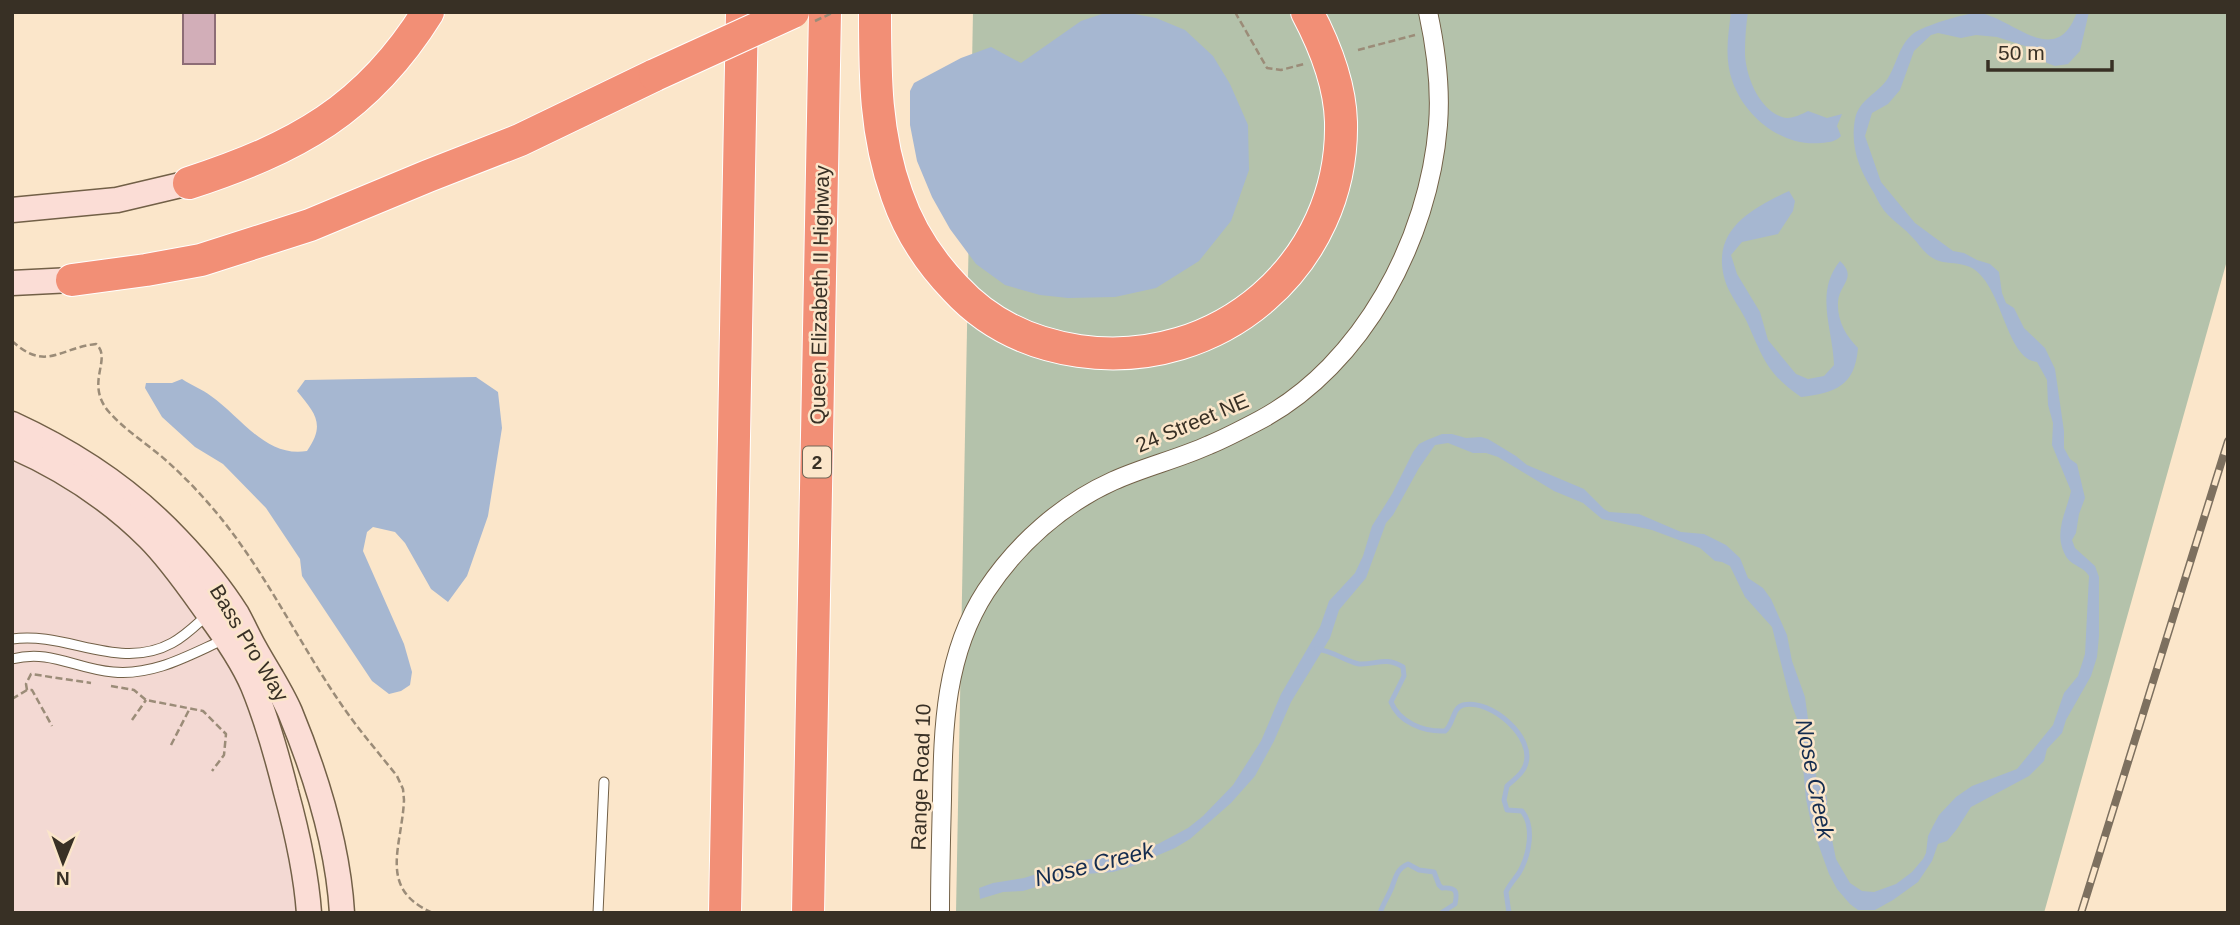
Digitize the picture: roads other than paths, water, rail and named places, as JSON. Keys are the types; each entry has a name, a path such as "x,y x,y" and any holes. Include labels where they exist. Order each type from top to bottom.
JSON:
{"highway":[{"path":"190,183 239,167 272,152 303,137 335,115 364,92 391,64 428,12"},
{"path":"725,913 742,12"},
{"path":"72,280 201,260 310,225 520,140 793,12"},
{"name":"Queen Elizabeth II Highway","path":"808,913 825,12"},
{"path":"874,12 875,86 886,158 897,196 915,236 939,272 975,307 1025,338 1055,347 1091,353 1131,354 1168,348 1205,335 1240,316 1268,295 1290,272 1324,215 1333,188 1339,154 1340,122 1337,92 1330,65 1318,32 1307,12"}],"street":[{"name":"24 Street NE","path":"960,646 985,592 1037,532 1072,503 1113,481 1209,446 1290,403 1324,373 1354,338 1381,300 1403,259 1425,199 1433,164 1438,123 1438,82 1428,12"},
{"path":"12,210 117,200 190,183"},
{"path":"12,283 72,280"},
{"name":"Bass Pro Way","path":"12,424 56,446 114,483 175,536 196,560 251,682 273,744 300,847 309,913"},
{"name":"Bass Pro Way","path":"12,446 78,481 150,539 224,619 285,701 307,759 330,835 341,913"},
{"name":"Range Road 10","path":"940,913 946,700 952,666 960,646"}],"lane":[{"path":"12,639 28,636 54,639 98,651 132,654 171,644 224,619"},
{"path":"12,659 39,655 98,670 141,672 173,663 224,619"},
{"path":"598,913 604,782"}],"water":[{"path":"1108,12 1156,18 1185,30 1213,56 1230,84 1248,125 1249,170 1231,221 1199,261 1156,288 1115,297 1068,298 1040,295 1005,285 976,264 950,229 932,197 917,161 910,125 910,91 914,83 961,58 991,47 1021,63 1081,21"},
{"path":"1731,12 1748,12 1745,47 1747,70 1754,90 1766,107 1785,118 1808,111 1827,118 1842,114 1837,126 1841,136 1839,138 1821,143 1793,140 1768,128 1747,108 1733,83 1728,65"},
{"name":"Nose Creek","path":"2077,12 2089,12 2080,51 2068,64 2055,66 2047,63 2028,47 1997,37 1976,35 1961,38 1938,33 1931,35 1914,51 1900,90 1888,104 1872,113 1865,136 1881,182 1915,223 1953,251 1990,264 1999,272 2006,303 2014,308 2024,328 2045,348 2055,369 2064,448 2070,459 2077,464 2085,498 2072,540 2075,548 2095,566 2099,577 2097,657 2091,676 2066,720 2062,733 2047,749 2044,761 2029,776 1971,807 1947,841 1938,844 1932,861 1918,882 1875,910 1858,910 1837,889 1812,827 1806,799 1799,724 1772,627 1745,597 1730,566 1715,561 1700,548 1652,530 1602,519 1583,503 1554,491 1498,457 1473,453 1448,443 1435,445 1419,468 1386,523 1366,578 1339,610 1330,638 1291,702 1255,776 1231,803 1190,839 1133,866 1113,872 1085,874 1049,886 1003,892 980,899 979,888 1024,878 1077,861 1117,855 1158,844 1188,828 1203,816 1233,785 1261,741 1281,694 1320,627 1329,601 1355,573 1372,526 1413,452 1419,444 1442,434 1488,439 1527,465 1584,489 1609,512 1639,514 1681,532 1704,534 1726,545 1740,558 1748,578 1763,588 1771,599 1787,635 1792,661 1805,697 1815,771 1827,798 1827,815 1836,859 1850,883 1862,891 1874,892 1896,884 1912,872 1926,853 1928,836 1939,815 1956,797 1972,786 2017,769 2053,725 2064,693 2078,676 2085,654 2089,576 2067,558 2061,541 2060,532 2071,491 2052,445 2053,423 2048,405 2047,380 2037,362 2026,358 2018,348 1990,288 1981,276 1970,267 1939,261 1930,256 1884,210 1857,158 1855,119 1860,106 1888,78 1905,43 1919,30 1956,17 1979,13 2032,36 2057,38 2068,29"},
{"path":"1789,191 1795,201 1793,211 1778,234 1742,242 1731,255 1737,274 1760,312 1768,340 1796,374 1808,379 1824,376 1834,365 1826,298 1832,273 1840,261 1845,267 1848,277 1839,296 1838,309 1843,328 1858,348 1853,371 1848,379 1833,390 1801,397 1780,380 1767,363 1728,288 1722,260 1724,246 1738,222"},
{"path":"476,377 498,392 502,428 488,516 467,576 448,602 431,589 405,543 395,532 373,527 367,532 363,551 404,644 412,672 410,685 389,694 372,681 302,576 300,559 266,508 223,464 195,447 162,417 145,388 146,383 172,383 182,379 211,396 267,442 292,452 307,451 316,433 316,419 297,391 305,380"}],"waterway":[{"path":"1317,649 1359,664 1385,661 1403,667 1404,676 1391,702 1400,715 1420,728 1445,731 1459,707 1474,704 1498,714 1518,733 1527,755 1525,766 1520,775 1507,786 1504,800 1507,810 1522,811 1528,825 1529,842 1523,866 1506,892 1509,913"},
{"path":"1380,913 1397,873 1408,864 1419,870 1434,872 1442,888 1455,891 1455,904 1441,913"}],"railway":[{"path":"2081,913 2228,441"}]}
